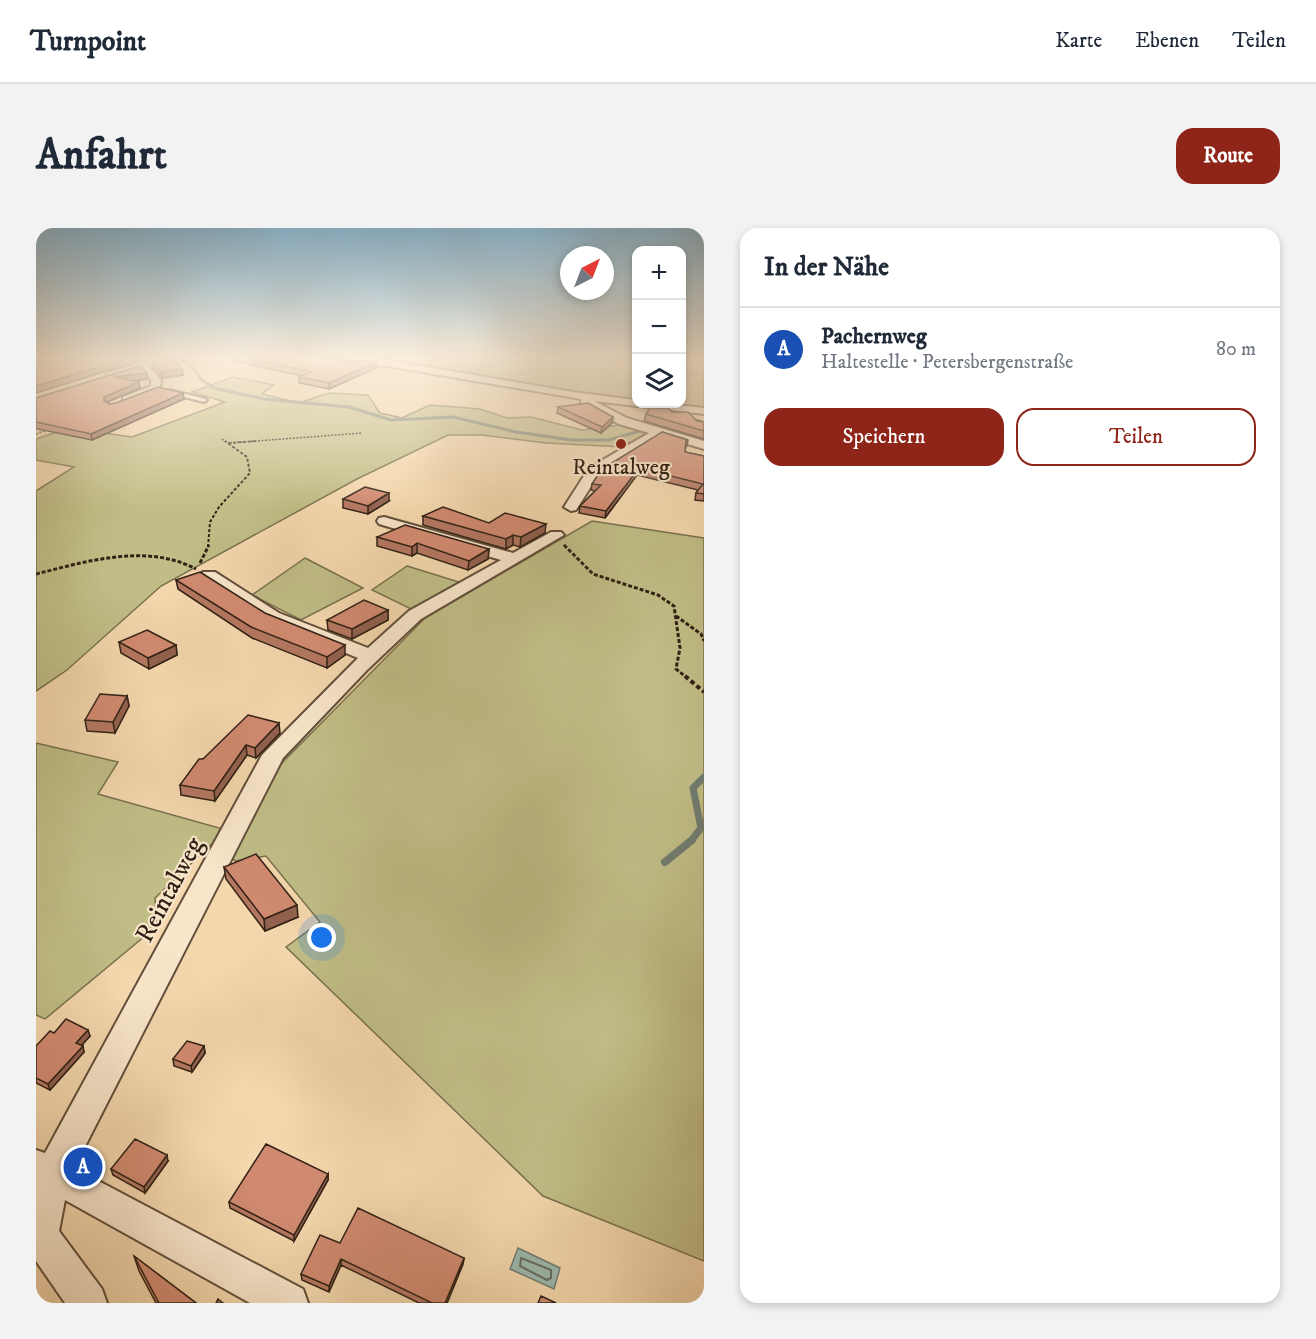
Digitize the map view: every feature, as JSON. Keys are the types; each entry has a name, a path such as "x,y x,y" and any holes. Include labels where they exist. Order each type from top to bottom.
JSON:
{"street":[{"path":"600,409 623,421 704,445"},
{"path":"688,409 704,411"},
{"path":"571,507 594,471 659,432"},
{"path":"384,521 513,558"},
{"name":"Reintalweg","path":"88,1303 40,1235 44,1171 273,755 415,615 513,558 556,536"},
{"path":"209,576 273,617 371,656"},
{"path":"44,1171 289,1303"}],"path":[{"path":"36,434 53,428"},
{"path":"228,443 289,440 322,433 362,433"},
{"path":"209,576 199,562 209,546 210,522 219,507 250,473 247,457 222,439"},
{"path":"556,536 593,574 658,595 674,606 680,648 676,669 704,692"},
{"path":"36,574 81,561 127,556 171,558 209,576"},
{"path":"675,616 701,634 704,641"}],"shaded area":[{"path":"206,409 377,409 380,413 402,418 421,409 481,409 507,418 531,417 582,430 627,424 654,432 640,442 619,444 622,447 546,443 482,435 448,435 357,479 161,586 67,670 36,691 36,491 74,467 36,460 36,439 69,428 132,437"},
{"path":"592,521 704,538 704,1261 543,1196 286,947 320,922 266,856 235,861 215,841 155,898 157,926 45,1019 36,1015 36,743 118,762 98,794 226,830 272,773 425,618"},
{"path":"305,558 363,588 301,620 252,595"},
{"path":"407,566 462,583 413,610 372,590"}],"water":[{"path":"518,1248 560,1268 554,1289 510,1269"}],"building":[{"path":"36,409 147,409 91,434 36,422"},
{"path":"563,409 599,409 613,417 602,427"},
{"path":"649,409 688,412 697,421 704,422 704,431 646,414"},
{"path":"662,432 688,440 686,440 685,452 704,456 704,494 696,493 703,484 639,468 606,511 580,506 601,485 592,484 602,469"},
{"path":"365,487 389,493 368,506 343,499"},
{"path":"443,507 489,523 505,513 546,524 521,537 513,535 506,539 423,516"},
{"path":"405,525 489,549 469,561 417,543 412,547 377,537"},
{"path":"200,572 265,613 345,645 327,657 251,627 176,580"},
{"path":"364,600 388,610 352,629 327,620"},
{"path":"147,630 176,645 148,658 119,642"},
{"path":"100,694 127,696 113,722 85,720"},
{"path":"248,715 279,723 255,748 246,745 214,791 180,785 199,759 203,759"},
{"path":"256,854 297,905 264,919 224,867"},
{"path":"66,1019 88,1030 76,1043 83,1046 48,1084 36,1078 36,1046 50,1031 54,1033"},
{"path":"187,1041 204,1046 191,1066 173,1059"},
{"path":"135,1139 167,1155 144,1187 111,1169"},
{"path":"266,1144 328,1174 294,1235 229,1202"},
{"path":"358,1208 464,1258 445,1303 432,1303 341,1259 329,1286 301,1274 320,1235 340,1243"},
{"path":"134,1256 196,1303 159,1303"},
{"path":"541,1296 556,1303 538,1303"}],"waterway":[{"path":"356,409 391,420 453,417 516,432 572,440 609,440 640,431"},
{"path":"691,841 701,828 693,788 704,777"},
{"path":"665,862 691,841"}],"place":[{"name":"Reintalweg","path":"621,444"},
{"name":"Pachernweg","path":"83,1167"}]}
